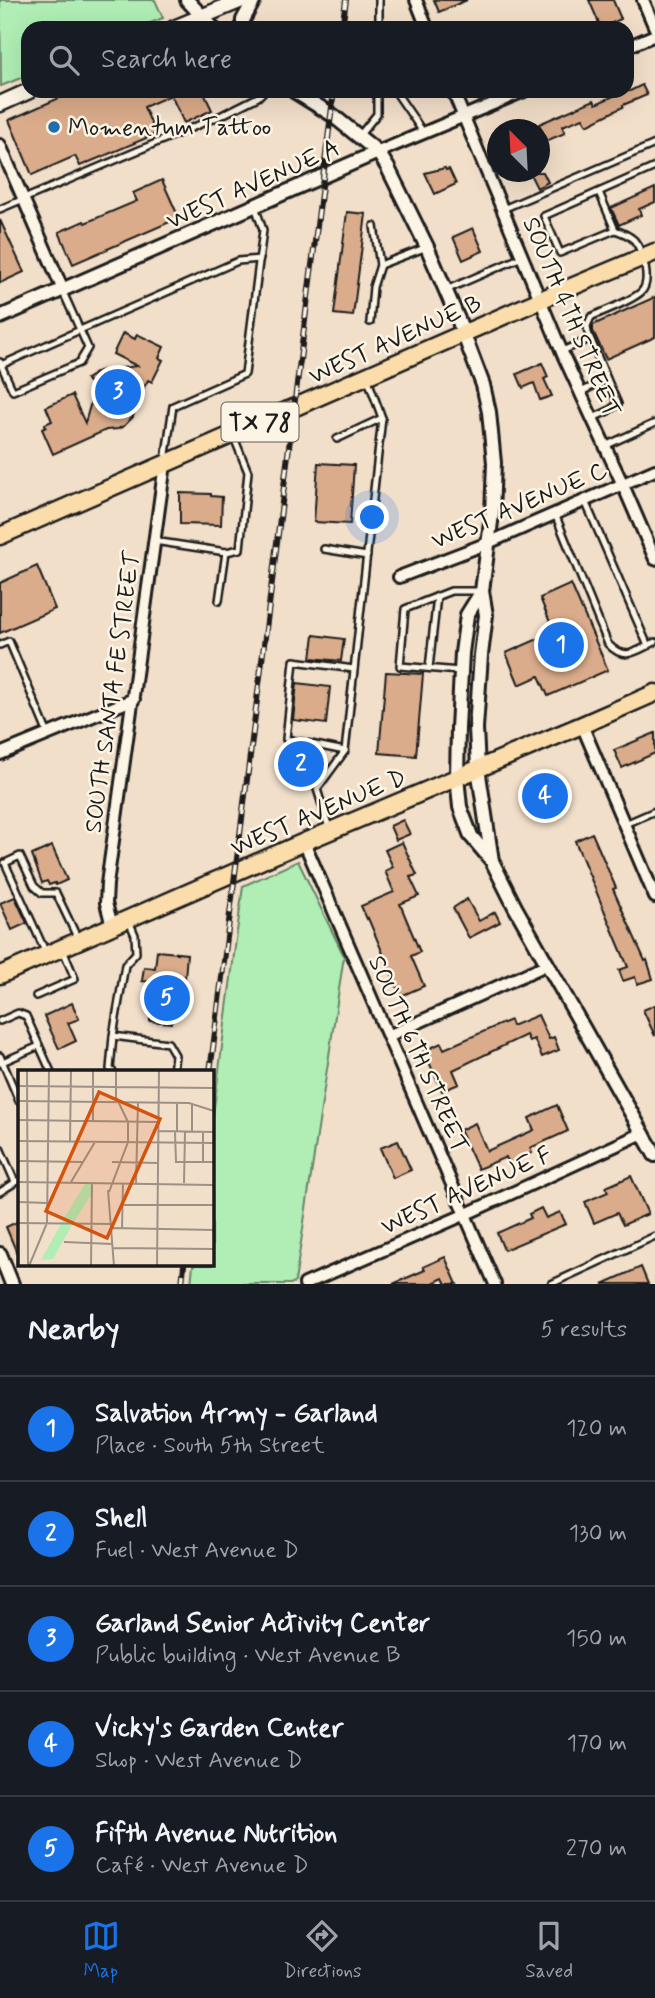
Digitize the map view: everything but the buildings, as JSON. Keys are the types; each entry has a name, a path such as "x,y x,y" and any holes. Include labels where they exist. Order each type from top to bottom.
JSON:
{"main road":[{"path":"190,21 237,1"},
{"path":"0,104 21,95"},
{"name":"WEST AVENUE B","path":"0,536 649,255"},
{"name":"WEST AVENUE D","path":"0,975 655,693"}],"street":[{"path":"187,0 206,21"},
{"path":"243,21 254,0"},
{"path":"416,0 424,21"},
{"path":"643,0 655,28"},
{"path":"634,44 655,35"},
{"path":"305,98 331,114 378,152 390,171 446,290 483,385 489,412 494,463 492,514 482,591 486,615 476,728 478,768 492,861"},
{"name":"SOUTH 4TH STREET","path":"456,98 562,351 655,559"},
{"name":"WEST AVENUE A","path":"0,317 508,98"},
{"path":"0,145 63,290"},
{"name":"SOUTH SANTA FE STREET","path":"112,926 106,903 107,884 165,464"},
{"name":"WEST AVENUE C","path":"399,577 488,543 655,470"},
{"path":"482,591 467,615 461,671 457,777 460,807 471,836 492,861 514,907 655,1155"},
{"path":"0,754 134,699"},
{"path":"582,726 655,897"},
{"name":"SOUTH 6TH STREET","path":"304,842 495,1284"},
{"path":"388,1036 547,965"},
{"name":"WEST AVENUE F","path":"305,1284 643,1133"},
{"path":"0,1254 12,1284"}],"lane":[{"path":"379,0 379,21"},
{"path":"0,209 256,98"},
{"path":"359,136 377,114 377,98"},
{"path":"400,98 423,133"},
{"path":"503,209 655,144"},
{"path":"615,230 560,253 544,216 655,167"},
{"path":"593,418 618,404 587,326 591,317 644,290 649,255 634,239 615,230 599,192"},
{"path":"165,464 173,406 246,374 263,230 255,206"},
{"path":"370,321 373,287 380,265 374,226"},
{"path":"380,265 427,247"},
{"path":"446,290 522,257"},
{"path":"63,290 80,330 88,348 79,363 13,391 1,363 80,330 238,261 260,259"},
{"path":"562,351 590,339"},
{"path":"330,831 317,789 345,751 382,418 367,376"},
{"path":"581,393 607,379"},
{"path":"337,439 382,418"},
{"path":"605,446 655,423"},
{"path":"154,541 226,552 240,549 248,472 233,434"},
{"path":"585,501 648,646"},
{"path":"555,514 608,645 616,653 627,655 655,642"},
{"path":"324,550 366,556"},
{"path":"219,601 226,552"},
{"path":"461,671 400,666 405,610 451,591 482,591"},
{"path":"429,668 437,596"},
{"path":"0,645 9,641 48,734"},
{"path":"345,751 286,739 294,661 354,669"},
{"path":"625,824 655,811"},
{"path":"36,996 75,979 54,951 5,863 20,856 34,886 42,893 56,893 79,940"},
{"path":"111,1070 113,1035 125,965 136,953 135,935 128,918"},
{"path":"0,1021 18,1013 26,1016 50,1070"},
{"path":"113,1035 168,1043 175,1055 173,1070"},
{"path":"18,1099 1,1060 39,1046"},
{"path":"0,1149 17,1181 0,1192"},
{"path":"551,1284 655,1236"}],"green space":[{"path":"0,0 155,0 163,18 156,21 21,21 21,78 1,86"},
{"path":"298,861 344,956 295,1282 191,1284 193,1266 214,1266 214,1108 243,886"}],"railway":[{"path":"343,21 346,0"},
{"path":"210,1070 333,98"},
{"path":"182,1284 184,1266"}],"place":[{"name":"Momentum Tattoo","path":"54,127"},
{"name":"Garland Senior Activity Center","path":"118,392"},
{"name":"Salvation Army - Garland","path":"561,645"},
{"name":"Shell","path":"301,764"},
{"name":"Vicky's Garden Center","path":"545,796"},
{"name":"Fifth Avenue Nutrition","path":"167,998"}]}
